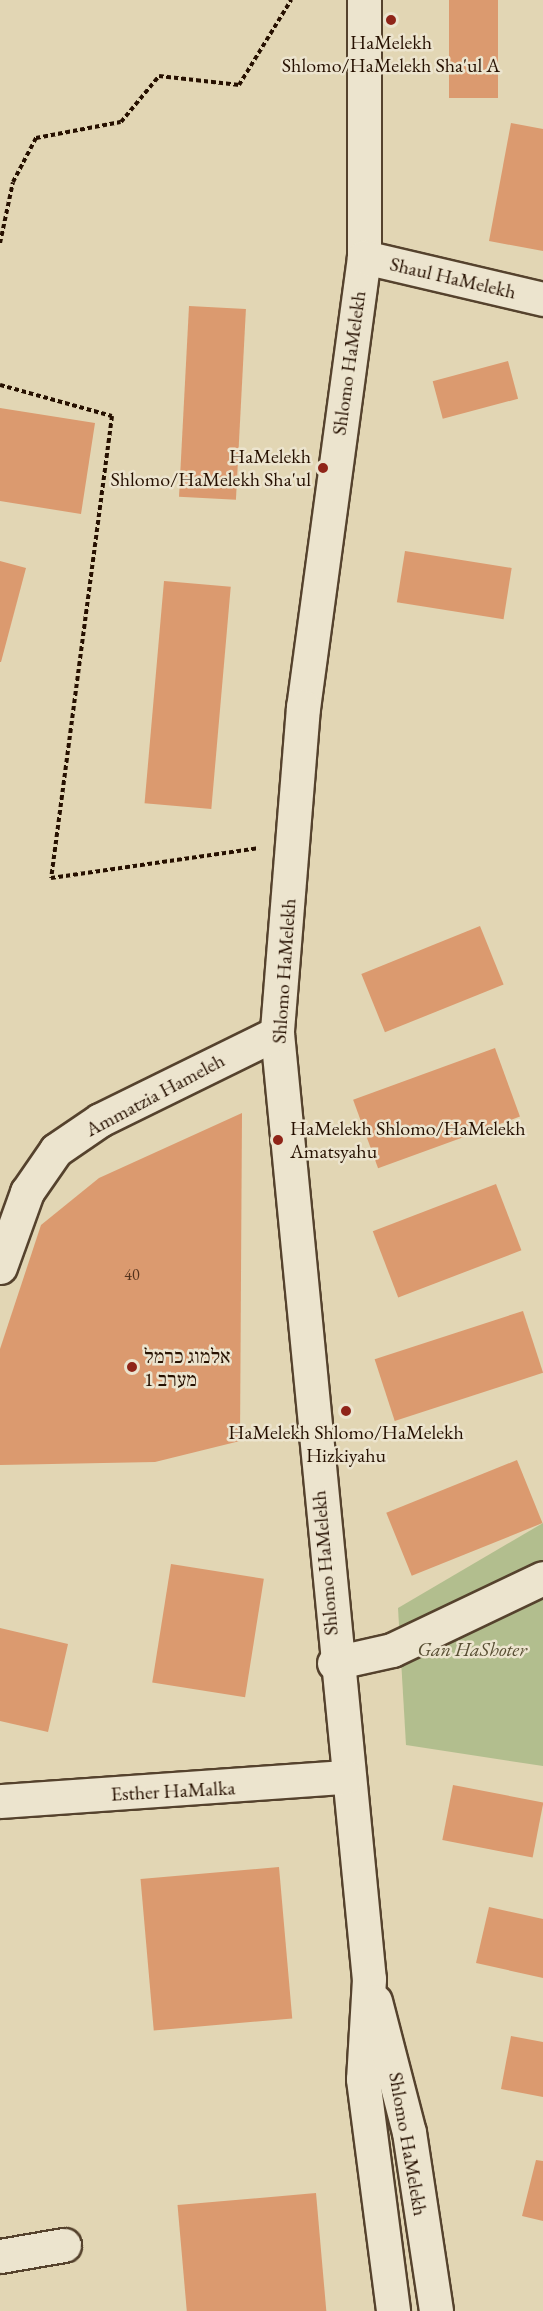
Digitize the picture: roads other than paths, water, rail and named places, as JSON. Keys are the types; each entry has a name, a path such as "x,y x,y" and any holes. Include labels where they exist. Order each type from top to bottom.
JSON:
{"street":[{"name":"Shlomo HaMelekh","path":"364,0 363,257 303,707 295,843 277,1032 334,1663 369,1979 363,2079 393,2311"},
{"name":"Shaul HaMelekh","path":"363,257 543,299"},
{"name":"Ammatzia Hameleh","path":"0,1267 27,1192 56,1150 100,1120 277,1032"},
{"path":"334,1663 392,1650 543,1578"},
{"name":"Esther HaMalka","path":"0,1801 346,1777"},
{"name":"Shlomo HaMelekh","path":"369,1979 397,2073 436,2311"},
{"path":"0,2256 64,2245"}],"place":[{"name":"HaMelekh Shlomo/HaMelekh Sha'ul A","path":"391,20"},
{"name":"HaMelekh Shlomo/HaMelekh Sha'ul","path":"323,468"},
{"name":"HaMelekh Shlomo/HaMelekh Amatsyahu","path":"278,1140"},
{"name":"אלמוג כרמל מערב 1","path":"132,1367"},
{"name":"HaMelekh Shlomo/HaMelekh Hizkiyahu","path":"346,1411"}],"park label":[{"name":"Gan HaShoter","path":"472,1649"}]}
